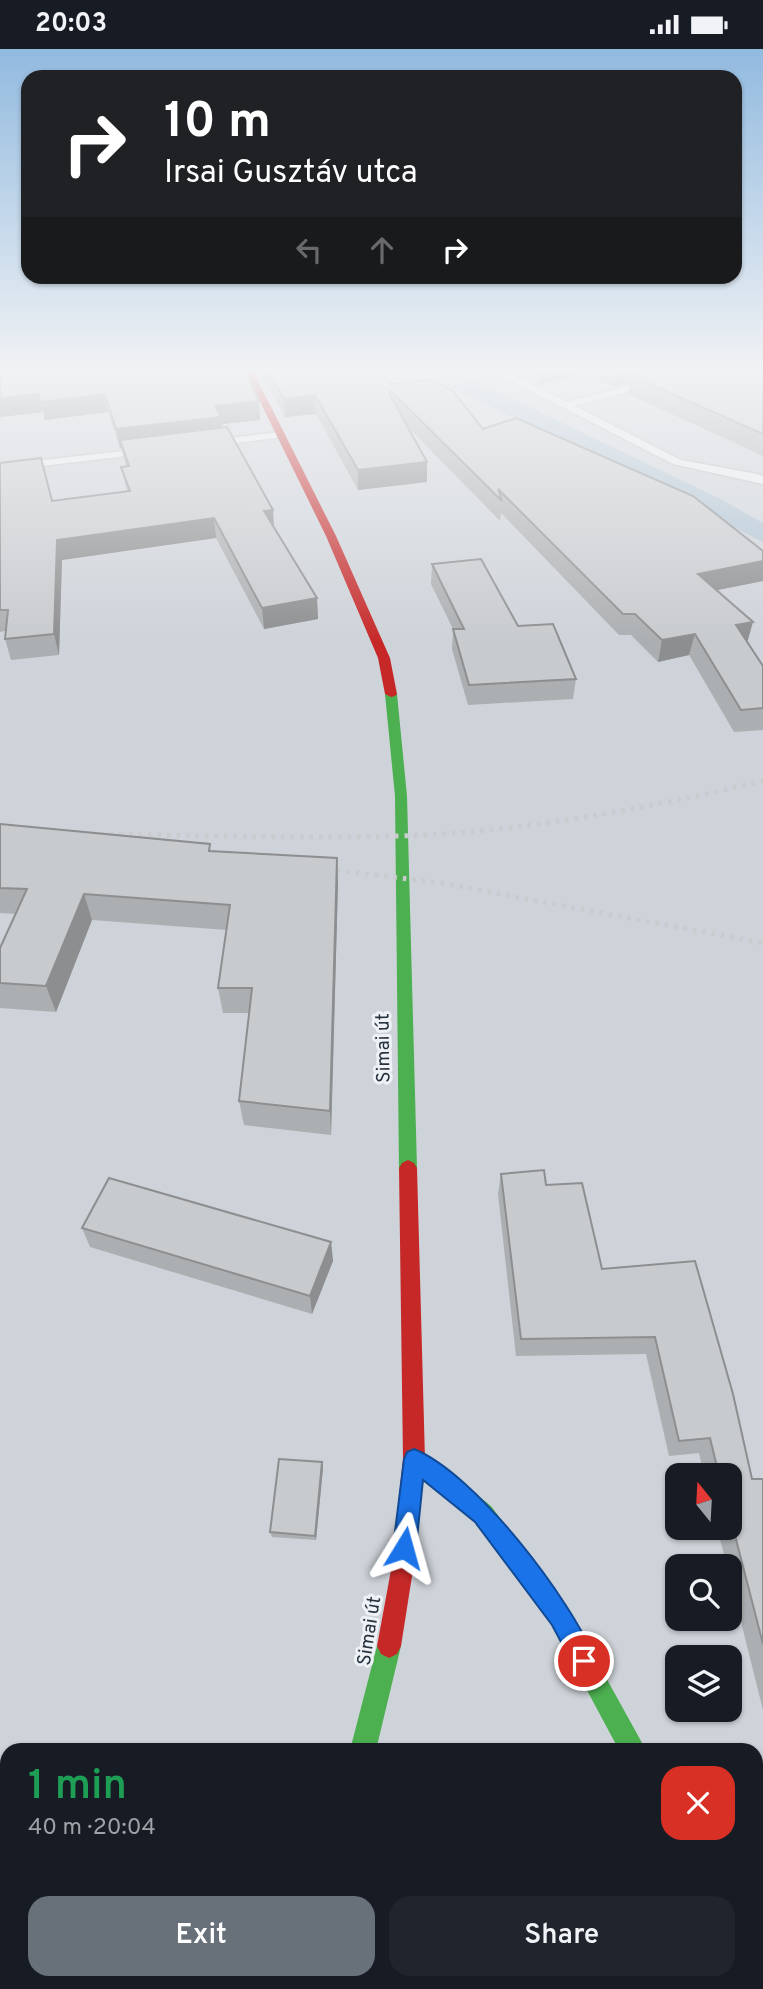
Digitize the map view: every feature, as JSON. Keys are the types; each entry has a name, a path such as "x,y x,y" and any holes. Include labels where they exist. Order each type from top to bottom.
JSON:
{"main road":[{"name":"Simai út","path":"293,462 367,615 384,659 392,700 401,796 414,1459 409,1522 384,1682 365,1743"},
{"path":"414,1459 483,1514 560,1617 629,1743"}],"lane":[{"path":"0,468 54,462"},
{"path":"676,462 702,469 747,474 763,480"}],"shaded area":[{"path":"0,462 763,462 763,1743 0,1743"}],"building":[{"path":"42,462 52,501 130,491 121,467 129,466 127,462 246,462 273,510 264,511 317,598 262,608 214,518 57,540 54,634 5,639 8,610 0,610 0,463"},
{"path":"353,462 427,462 358,470"},
{"path":"462,462 615,462 693,496 763,551 763,561 698,574 753,622 736,625 763,666 763,708 741,710 695,634 662,640 635,614 623,614 498,489 502,501"},
{"path":"481,559 518,626 553,624 576,679 469,685 453,629 464,629 432,564"},
{"path":"0,824 210,844 209,851 337,858 330,1111 239,1101 252,988 218,988 230,905 84,894 46,986 0,983 0,948 27,889 0,888"},
{"path":"544,1170 546,1185 582,1183 602,1269 695,1261 733,1394 752,1479 763,1479 763,1644 742,1554 736,1540 742,1540 742,1463 716,1463 710,1438 679,1441 655,1337 521,1339 501,1174"},
{"path":"109,1178 331,1242 310,1296 82,1228"},
{"path":"279,1459 322,1462 315,1536 270,1532"}],"waterway":[{"path":"622,462 763,534"}],"railway":[{"path":"91,834 323,837 446,834 583,817 763,781"},
{"path":"318,868 441,883 763,943"}],"traffic: fast":[{"path":"391,694 401,796 408,1168"},
{"path":"414,1459 483,1514 560,1617 629,1743"},
{"path":"365,1743 389,1646"}],"traffic: jam":[{"path":"294,462 331,536 384,658 391,694"},
{"path":"389,1646 402,1570 414,1459 408,1168"}],"route":[{"path":"404,1548 414,1459 483,1514 560,1617 584,1661"}]}
